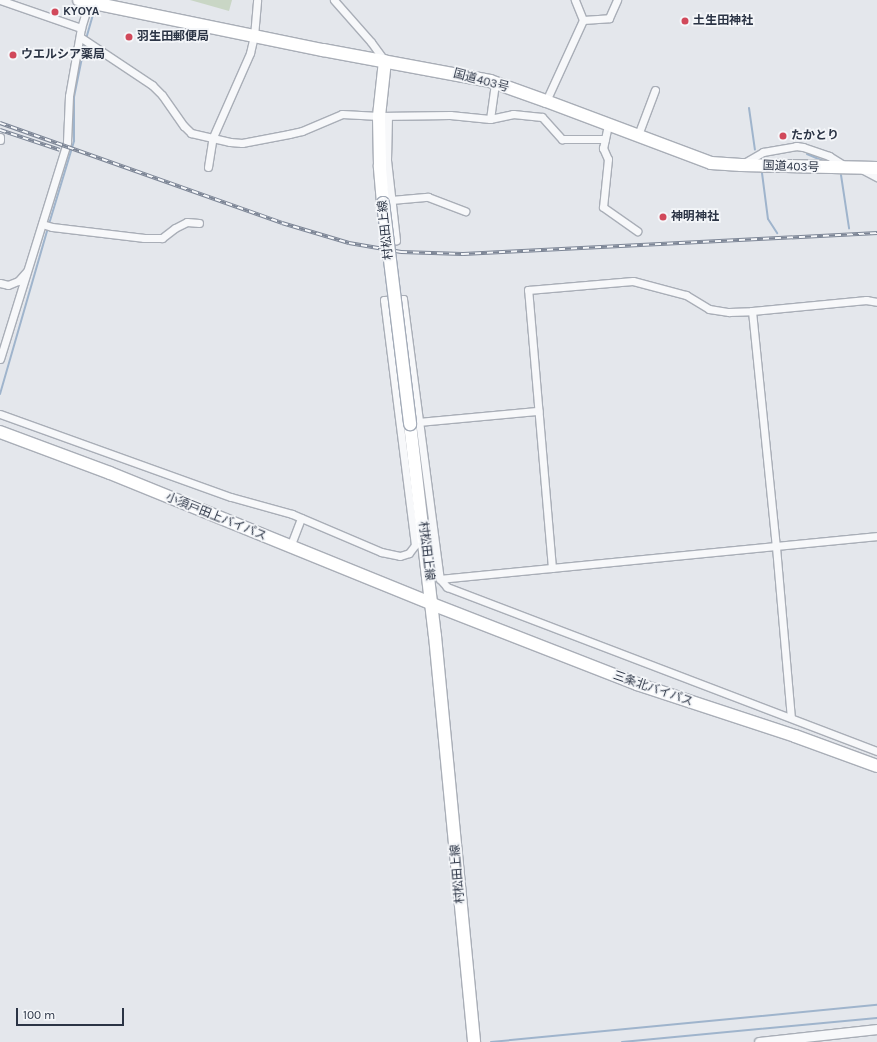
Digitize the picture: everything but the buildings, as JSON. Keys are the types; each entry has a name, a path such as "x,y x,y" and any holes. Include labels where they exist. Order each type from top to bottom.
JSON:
{"main road":[{"name":"国道403号","path":"86,1 254,36 451,73 495,83 711,163 877,168"},
{"name":"村松田上線","path":"385,61 384,116 380,164 387,202 414,423 474,1042"},
{"name":"小須戸田上バイパス","path":"0,432 103,471 432,604"},
{"name":"三条北バイパス","path":"432,604 637,684 795,736 877,766"}],"street":[{"path":"0,0 82,28"},
{"path":"208,167 213,137 250,53 254,36 257,0"},
{"path":"334,0 371,42 385,61"},
{"path":"546,101 583,20 575,0"},
{"path":"583,20 609,18 617,0"},
{"path":"0,359 67,142 69,96 86,1"},
{"path":"80,37 152,85 162,95 184,126 191,132 230,142 242,142 302,131 342,114 384,116 450,115 490,119 513,114 542,118 562,139 605,139"},
{"path":"490,119 495,83"},
{"path":"638,135 655,90"},
{"path":"608,125 603,148 608,159 603,207 637,231"},
{"path":"741,165 763,152 796,146 829,156 877,177"},
{"path":"396,240 387,202 428,196 465,211"},
{"path":"42,224 52,227 144,238 162,238 175,228 187,222 199,223"},
{"path":"0,283 8,285 18,281 29,268"},
{"path":"552,568 528,290 633,281 686,295 709,309 729,312 866,300 877,302"},
{"path":"0,414 231,497 301,518 381,552 400,556 409,553 414,545 384,300 403,299 414,423 440,579 447,587 877,751"},
{"path":"752,311 776,547 791,717"},
{"path":"414,423 538,410"},
{"path":"290,547 301,518"},
{"path":"440,579 877,536"},
{"path":"758,1042 821,1039 877,1029"}],"green space":[{"path":"190,0 232,0 229,11"}],"waterway":[{"path":"86,39 95,7"},
{"path":"49,224 74,141 74,97 85,43"},
{"path":"749,108 755,150"},
{"path":"807,154 826,162"},
{"path":"762,173 768,219 777,233"},
{"path":"841,175 849,228"},
{"path":"0,394 48,228"},
{"path":"491,1042 877,1005"},
{"path":"622,1042 877,1018"}],"railway":[{"path":"0,123 282,223 349,243 401,252 463,254 877,233"},
{"path":"0,130 60,150"}],"place":[{"name":"KYOYA","path":"55,12"},
{"name":"土生田神社","path":"685,21"},
{"name":"羽生田郵便局","path":"129,37"},
{"name":"ウエルシア薬局","path":"13,55"},
{"name":"たかとり","path":"783,136"},
{"name":"神明神社","path":"663,217"}]}
